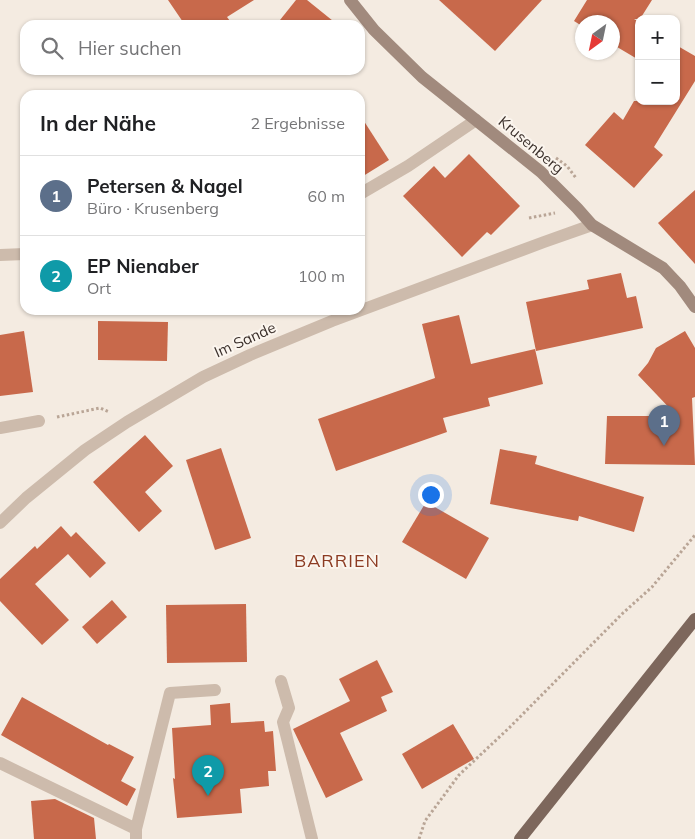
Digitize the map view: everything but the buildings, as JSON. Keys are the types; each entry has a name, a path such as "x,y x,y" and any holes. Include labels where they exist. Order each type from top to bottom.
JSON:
{"main road":[{"path":"521,838 695,619"}],"street":[{"name":"Krusenberg","path":"350,0 374,30 422,77 541,172 592,226 663,268 680,286 695,307"},
{"path":"365,191 408,166 476,120"},
{"name":"Im Sande","path":"365,309 592,226"},
{"path":"0,255 20,254"},
{"name":"Im Sande","path":"0,523 26,498 84,450 127,422 203,378 250,355 348,315"},
{"path":"0,428 39,421"},
{"path":"281,682 290,708 283,722 312,839"},
{"path":"0,763 136,834 170,693 215,690"}],"path":[{"path":"39,421 100,408 127,422"},
{"path":"419,839 425,821 459,775 516,721 623,613 652,587 695,535"}],"place":[{"name":"Petersen & Nagel","path":"664,446"},
{"name":"EP Nienaber","path":"208,796"}],"district":[{"name":"BARRIEN","path":"337,561"}]}
